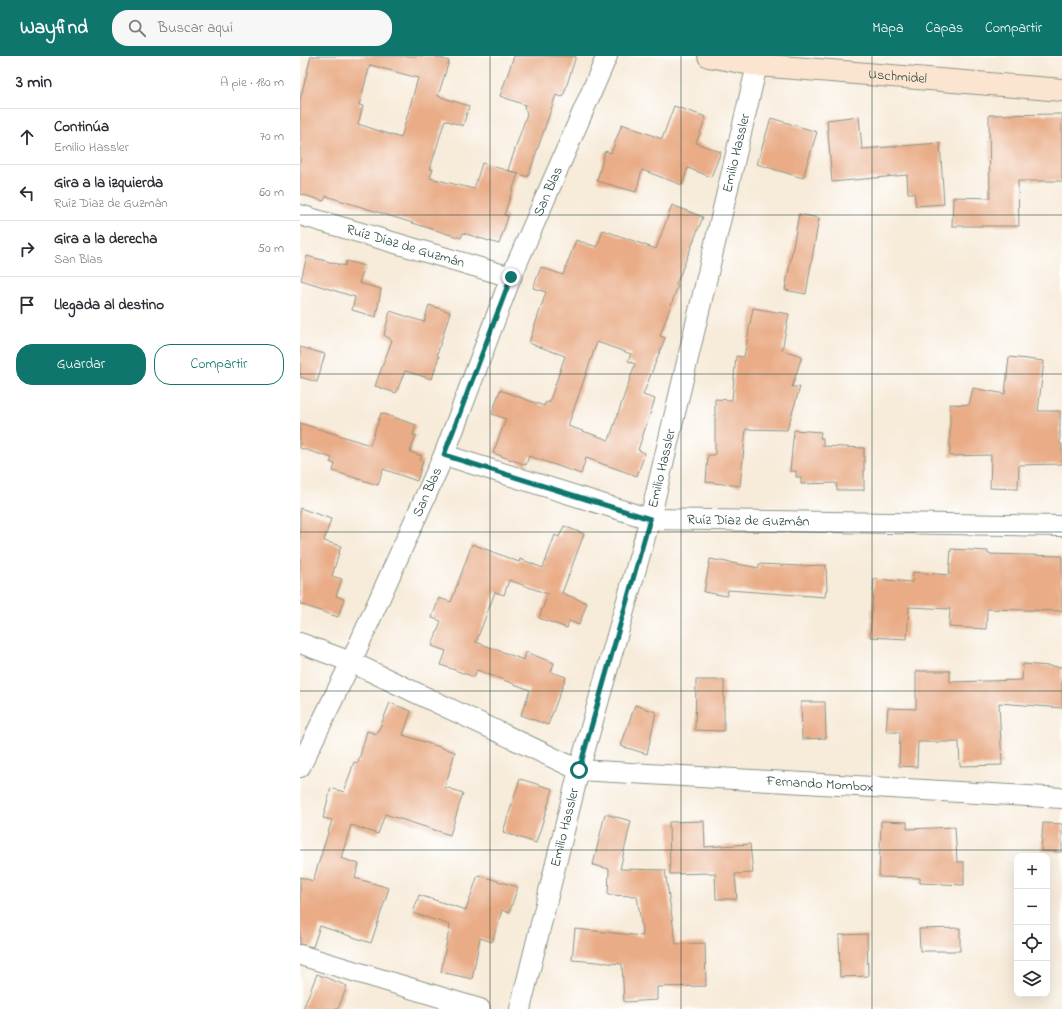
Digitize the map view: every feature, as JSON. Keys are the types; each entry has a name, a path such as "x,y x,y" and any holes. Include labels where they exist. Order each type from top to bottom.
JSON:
{"street":[{"name":"San Blas","path":"300,767 351,662 444,455 511,277 608,56"},
{"name":"Uschmidel","path":"709,56 757,65 1062,90"},
{"name":"Emilio Hassler","path":"520,1009 579,770 650,519 757,65"},
{"name":"Ruíz Díaz de Guzmán","path":"300,215 511,277"},
{"name":"Ruíz Díaz de Guzmán","path":"444,455 650,519 1062,526"},
{"path":"300,643 351,662 579,770"},
{"name":"Fernando Mombox","path":"579,770 1062,798"},
{"path":"300,955 480,1009"}],"building":[{"path":"311,56 434,56 449,61 438,96 469,106 463,126 445,120 430,169 433,169 430,178 474,189 482,163 518,174 504,215 508,216 499,244 463,233 461,238 326,196 324,201 300,194 300,100","holes":["370,65 418,78 401,138 358,124 363,106 359,105"]},
{"path":"514,56 576,56 563,97 556,95 528,177 508,170 527,114 526,110 524,109 525,105 500,96"},
{"path":"674,106 706,117 696,143 721,152 711,177 688,168 682,185 642,170 636,192 597,181 605,151 611,153 622,124 662,139"},
{"path":"1062,114 1062,181 1018,181 1019,226 952,226 953,197 990,198 989,115"},
{"path":"859,116 862,149 940,143 944,204 916,206 914,193 908,193 907,175 832,182 827,120"},
{"path":"771,118 817,132 803,178 757,164"},
{"path":"672,205 703,217 676,285 678,285 660,336 665,338 643,395 655,399 638,450 645,453 637,476 586,458 581,474 529,456 526,465 493,453 506,419 492,414 500,390 544,406 546,402 549,403 565,356 529,343 546,292 533,288 541,267 563,275 576,240 597,247 603,230 656,249","holes":["597,342 631,354 628,361 635,364 609,440 568,426"]},
{"path":"799,214 819,218 806,294 785,290"},
{"path":"307,256 345,266 346,261 365,266 359,283 381,289 376,317 352,310 355,297 301,280"},
{"path":"429,305 450,312 437,355 439,356 432,379 405,371 396,393 375,386 392,340 384,335 390,311 424,322"},
{"path":"753,308 789,314 782,350 802,356 792,387 800,387 787,430 746,429 740,486 706,482 708,455 715,455 715,399 732,400 736,356 744,357"},
{"path":"300,347 325,354 317,382 300,377"},
{"path":"1009,357 1044,361 1038,411 1060,411 1060,444 1062,444 1062,464 1019,465 1018,489 990,488 991,455 950,456 950,404 969,405 973,388 1005,394"},
{"path":"381,413 416,425 413,435 416,435 410,452 422,456 420,460 423,461 417,481 383,469 378,485 333,471 335,464 330,462 332,458 300,448 300,423 370,445"},
{"path":"794,430 821,432 820,438 823,438 823,446 864,448 864,490 837,490 836,483 801,484 801,477 796,477 796,471 790,471"},
{"path":"300,508 331,519 324,541 341,546 332,576 342,579 336,596 344,599 338,617 300,604"},
{"path":"564,526 584,534 562,593 587,603 579,625 569,621 567,628 539,618 548,594 509,580 504,595 495,592 476,642 524,660 526,652 554,663 551,672 566,677 548,725 521,715 530,690 477,670 474,677 441,665 446,651 432,646 441,621 432,618 439,598 451,602 472,544 519,562 520,559 543,568 555,535 559,537"},
{"path":"951,549 988,551 988,554 1062,556 1062,611 987,609 986,629 949,627 950,609 909,607 907,639 870,637 874,579 912,582 913,572 949,575"},
{"path":"710,559 759,568 759,564 799,566 826,565 827,590 825,597 728,590 727,596 704,592"},
{"path":"1023,664 1062,667 1062,708 999,703 1002,765 960,766 959,742 918,742 917,767 899,766 900,732 886,732 888,708 916,709 916,671 950,671 950,682 1022,680"},
{"path":"696,680 724,680 724,731 695,730"},
{"path":"801,702 825,702 826,738 802,739"},
{"path":"390,703 411,711 403,735 455,752 445,787 463,793 450,835 385,814 378,834 351,825 341,858 359,864 355,878 389,888 371,943 320,926 313,947 300,944 300,877 313,881 332,820 323,818 331,788 344,792 354,762 358,763 367,731 377,734"},
{"path":"635,705 656,712 647,754 621,746"},
{"path":"520,779 553,789 536,843 503,832"},
{"path":"605,814 631,821 620,869 665,870 676,944 705,943 706,986 657,987 657,1000 624,1002 622,964 572,960 575,929 643,936 637,896 608,895 609,869 593,865"},
{"path":"704,821 705,847 750,844 753,873 735,874 737,899 716,899 715,873 670,874 669,822"},
{"path":"881,821 907,822 907,829 955,827 957,862 964,862 964,885 920,883 920,878 879,877"},
{"path":"1043,823 1062,824 1062,852 1041,851"},
{"path":"478,875 518,887 509,913 502,910 492,942 480,938 472,979 441,972 450,925 413,913 419,895 466,910"},
{"path":"960,928 960,951 920,951 919,929"},
{"path":"867,934 868,976 840,977 839,935"},
{"path":"317,974 347,986 338,1009 303,1009"}],"route":[{"path":"511,277 444,455 650,519 579,770"}]}
